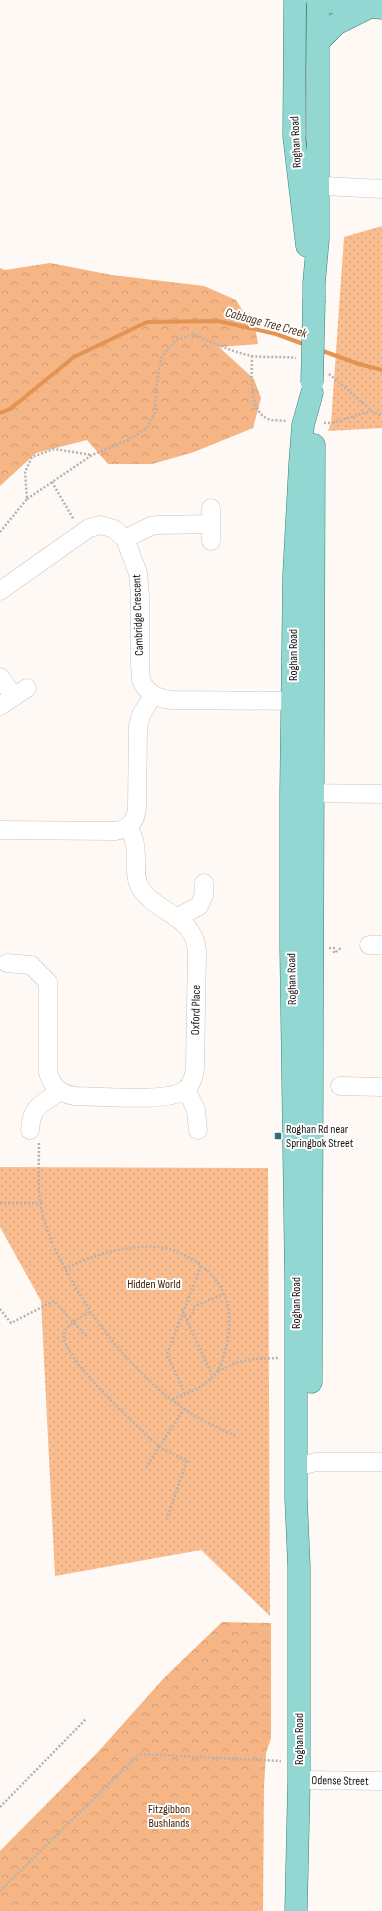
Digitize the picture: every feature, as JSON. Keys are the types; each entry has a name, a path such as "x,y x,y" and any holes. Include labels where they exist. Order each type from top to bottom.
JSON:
{"main road":[{"name":"Roghan Road","path":"295,0 294,116 308,185"},
{"name":"Roghan Road","path":"296,1911 299,1771 299,1566 310,1498 303,1465 312,1315 302,793 303,701 315,482 317,383 314,291 306,239 308,185 318,42 318,0"},
{"path":"318,0 376,7"},
{"path":"318,42 336,24 376,7"}],"street":[{"path":"308,185 382,189"},
{"path":"125,539 151,526 211,524"},
{"name":"Cambridge Crescent","path":"0,591 89,528 107,526 114,529 125,539 135,562 139,584 140,673 144,686 153,695"},
{"path":"0,677 14,697"},
{"path":"0,830 115,831 128,826 135,819 136,812 138,727 141,715 153,695 172,700 303,701"},
{"path":"302,793 382,794"},
{"name":"Oxford Place","path":"128,826 136,845 136,874 139,887 150,899 191,929 196,943 195,1068 194,1076 186,1089"},
{"path":"176,918 199,906 204,895 204,883"},
{"path":"7,963 31,965 48,982 48,1073 50,1080 59,1091 67,1095 76,1096 159,1097 175,1095 186,1089 196,1110 198,1130"},
{"path":"340,1086 382,1087"},
{"path":"34,1133 31,1118 34,1110 59,1091"},
{"path":"303,1465 382,1462"},
{"name":"Odense Street","path":"299,1771 382,1781"}],"path":[{"path":"0,532 27,499 92,455 128,440 147,428 155,412 156,388 162,356 175,341 193,334 226,349 252,356 281,356 298,359"},
{"path":"252,356 252,387 254,402 259,412 267,419 281,420"},
{"path":"317,383 382,416"},
{"path":"324,424 372,411"},
{"path":"27,499 25,472 32,456 54,449 92,455"},
{"path":"52,482 74,520"},
{"path":"323,949 334,948 334,953 341,948"},
{"path":"34,1133 40,1203 43,1216 56,1251 89,1312 124,1355 148,1380 184,1409 237,1437"},
{"path":"0,1203 40,1203"},
{"path":"65,1269 84,1259 112,1251 143,1248 165,1248 184,1255 201,1266 213,1275 224,1294 230,1323 224,1354 218,1371"},
{"path":"185,1394 167,1354 201,1266"},
{"path":"187,1320 194,1312 193,1307 224,1294"},
{"path":"0,1310 11,1323 54,1301 87,1337"},
{"path":"89,1312 66,1329 63,1334 64,1341 69,1352 103,1392 159,1447 187,1461 166,1521"},
{"path":"183,1312 212,1375"},
{"path":"172,1399 196,1390 218,1371 239,1362 253,1359 276,1358"},
{"path":"146,1468 184,1409"},
{"path":"0,1807 86,1718"},
{"path":"0,1891 139,1754 299,1771"}],"green space":[{"path":"382,226 382,428 328,431 331,423 344,237"},
{"path":"50,263 112,275 204,286 236,300 256,332 258,344 219,347 254,379 261,398 253,428 194,452 152,464 108,464 87,440 36,453 0,486 0,268 5,270"},
{"name":"Hidden World","path":"0,1167 268,1168 270,1616 201,1550 55,1576 41,1301 0,1227"},
{"name":"Fitzgibbon Bushlands","path":"222,1622 271,1623 271,1738 266,1753 264,1786 263,1911 0,1911 0,1851 97,1753 164,1678"}],"waterway":[{"name":"Cabbage Tree Creek","path":"0,413 10,409 74,357 147,322 218,321 276,334 306,345"},
{"name":"Cabbage Tree Creek","path":"320,350 359,364 382,370"}],"place":[{"name":"Roghan Rd near Springbok Street","path":"278,1136"}]}
